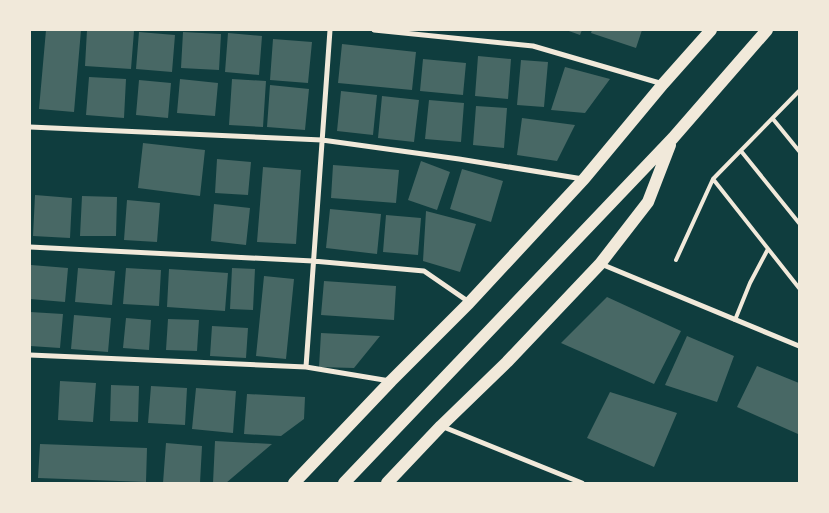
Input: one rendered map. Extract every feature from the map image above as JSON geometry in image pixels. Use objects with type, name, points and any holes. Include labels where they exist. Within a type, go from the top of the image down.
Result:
[{"type":"main road","points":[[294,483],[391,381],[469,303],[584,179],[663,84],[711,30]]},
{"type":"main road","points":[[344,483],[672,138],[767,30]]},
{"type":"main road","points":[[387,483],[441,426],[507,362],[600,264],[648,202],[672,138]]},
{"type":"street","points":[[306,367],[330,30]]},
{"type":"street","points":[[374,30],[533,46],[663,84]]},
{"type":"street","points":[[30,127],[322,140],[584,179]]},
{"type":"street","points":[[30,247],[313,261],[424,271],[469,303]]},
{"type":"street","points":[[600,264],[799,346]]},
{"type":"street","points":[[30,355],[306,367],[391,381]]},
{"type":"street","points":[[441,426],[582,483]]},
{"type":"lane","points":[[676,260],[713,179],[799,91]]},
{"type":"lane","points":[[773,119],[799,151]]},
{"type":"lane","points":[[741,151],[799,223]]},
{"type":"lane","points":[[713,179],[799,288]]},
{"type":"lane","points":[[735,320],[750,283],[768,249]]},
{"type":"building","points":[[46,30],[81,30],[74,112],[39,109]]},
{"type":"building","points":[[87,30],[134,31],[131,69],[85,66]]},
{"type":"building","points":[[566,30],[582,30],[580,35]]},
{"type":"building","points":[[592,30],[642,30],[636,48],[591,33]]},
{"type":"building","points":[[139,32],[175,35],[172,72],[136,69]]},
{"type":"building","points":[[183,32],[221,34],[219,70],[181,68]]},
{"type":"building","points":[[228,33],[262,36],[259,75],[225,72]]},
{"type":"building","points":[[273,39],[312,42],[308,83],[270,80]]},
{"type":"building","points":[[342,44],[416,52],[412,90],[338,83]]},
{"type":"building","points":[[478,56],[511,59],[508,99],[475,96]]},
{"type":"building","points":[[423,59],[466,63],[463,95],[420,91]]},
{"type":"building","points":[[521,60],[548,62],[544,107],[517,105]]},
{"type":"building","points":[[565,67],[610,79],[585,113],[551,110]]},
{"type":"building","points":[[89,77],[126,79],[124,118],[86,115]]},
{"type":"building","points":[[180,79],[218,83],[215,116],[177,113]]},
{"type":"building","points":[[232,79],[266,81],[263,127],[229,125]]},
{"type":"building","points":[[139,80],[171,83],[168,118],[136,115]]},
{"type":"building","points":[[270,85],[309,89],[305,130],[267,127]]},
{"type":"building","points":[[341,91],[377,95],[373,135],[337,131]]},
{"type":"building","points":[[382,96],[419,100],[414,142],[378,138]]},
{"type":"building","points":[[429,100],[464,103],[461,142],[425,139]]},
{"type":"building","points":[[476,106],[507,108],[504,148],[473,145]]},
{"type":"building","points":[[522,118],[575,125],[557,161],[517,155]]},
{"type":"building","points":[[143,143],[205,150],[200,196],[138,188]]},
{"type":"building","points":[[217,159],[251,162],[248,195],[215,193]]},
{"type":"building","points":[[421,161],[450,172],[437,210],[408,200]]},
{"type":"building","points":[[333,165],[399,170],[396,203],[331,198]]},
{"type":"building","points":[[263,167],[301,170],[296,244],[257,242]]},
{"type":"building","points":[[462,169],[503,181],[491,222],[450,209]]},
{"type":"building","points":[[35,195],[72,198],[70,238],[33,236]]},
{"type":"building","points":[[82,196],[117,197],[116,236],[80,236]]},
{"type":"building","points":[[127,200],[160,203],[157,242],[124,240]]},
{"type":"building","points":[[214,204],[250,208],[246,245],[211,241]]},
{"type":"building","points":[[330,209],[381,214],[377,254],[326,248]]},
{"type":"building","points":[[426,211],[476,224],[460,272],[423,261]]},
{"type":"building","points":[[386,215],[421,218],[418,255],[383,252]]},
{"type":"building","points":[[31,265],[68,268],[65,302],[30,299]]},
{"type":"building","points":[[78,268],[115,271],[112,305],[75,302]]},
{"type":"building","points":[[126,268],[161,270],[159,306],[123,304]]},
{"type":"building","points":[[232,268],[255,269],[253,310],[230,309]]},
{"type":"building","points":[[169,269],[228,273],[225,311],[167,307]]},
{"type":"building","points":[[264,276],[294,279],[286,359],[256,356]]},
{"type":"building","points":[[324,281],[396,286],[394,320],[321,315]]},
{"type":"building","points":[[607,297],[681,331],[654,384],[561,343]]},
{"type":"building","points":[[30,312],[63,314],[60,348],[30,346]]},
{"type":"building","points":[[74,315],[111,318],[108,352],[71,349]]},
{"type":"building","points":[[126,318],[151,320],[149,350],[123,348]]},
{"type":"building","points":[[168,319],[199,320],[197,351],[166,350]]},
{"type":"building","points":[[212,326],[248,328],[246,358],[210,356]]},
{"type":"building","points":[[321,333],[380,336],[354,368],[319,367]]},
{"type":"building","points":[[687,336],[734,356],[717,402],[665,385]]},
{"type":"building","points":[[757,366],[799,383],[798,434],[737,407]]},
{"type":"building","points":[[60,381],[96,383],[93,422],[58,420]]},
{"type":"building","points":[[111,385],[139,386],[138,422],[110,421]]},
{"type":"building","points":[[151,386],[187,388],[185,425],[148,423]]},
{"type":"building","points":[[196,388],[236,391],[233,433],[192,429]]},
{"type":"building","points":[[610,392],[677,413],[654,467],[587,438]]},
{"type":"building","points":[[247,394],[305,397],[304,419],[281,436],[244,434]]},
{"type":"building","points":[[215,441],[272,444],[226,483],[213,483]]},
{"type":"building","points":[[166,443],[202,446],[200,483],[163,483]]},
{"type":"building","points":[[40,444],[147,448],[146,482],[38,478]]}]
